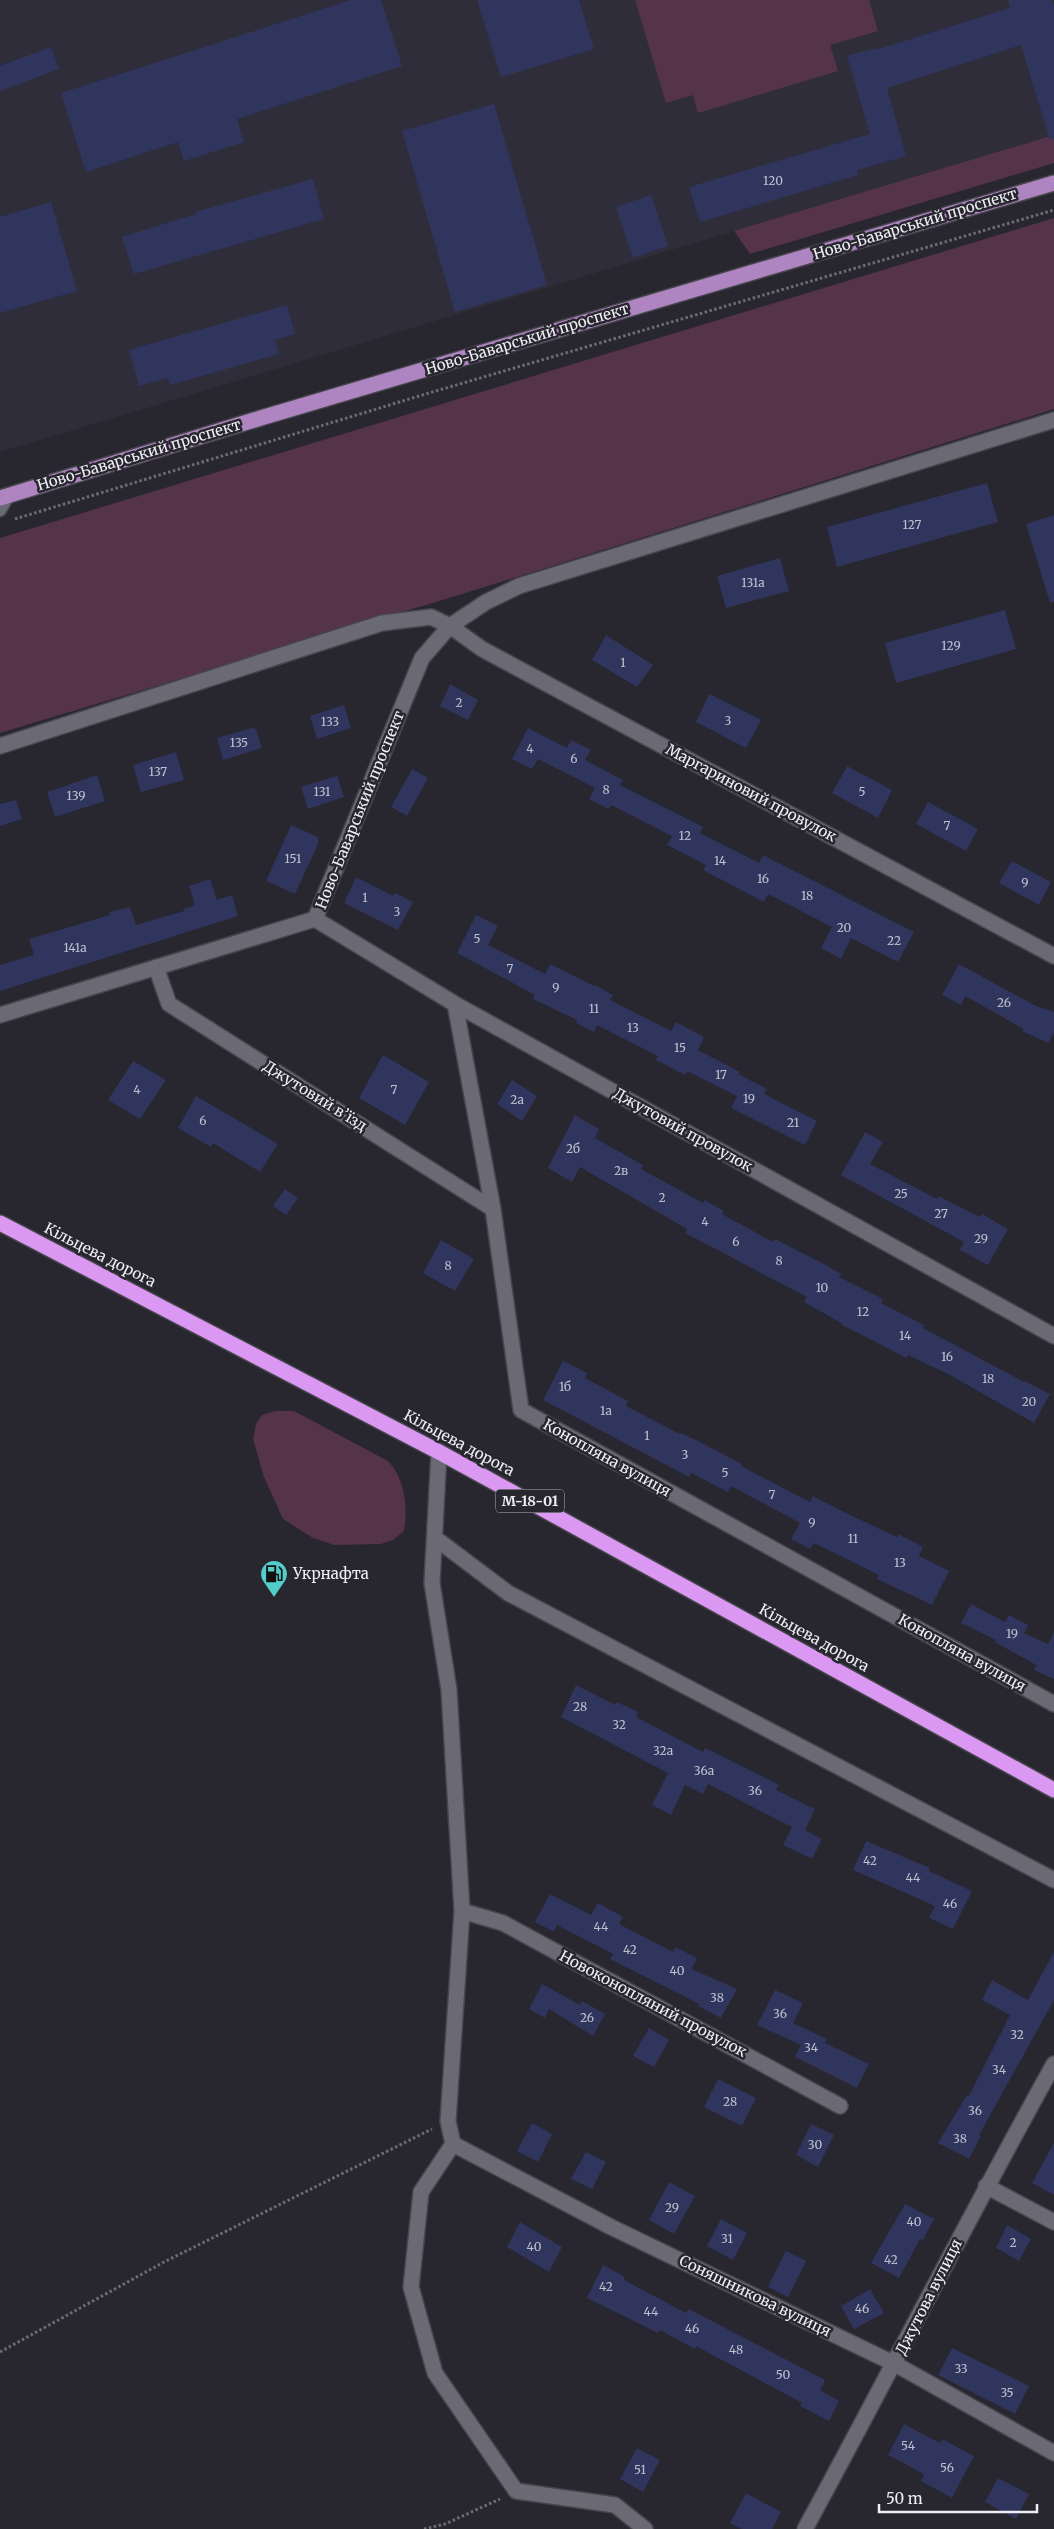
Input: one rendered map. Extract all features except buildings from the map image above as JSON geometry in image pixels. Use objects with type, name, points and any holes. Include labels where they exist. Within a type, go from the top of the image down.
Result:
[{"type":"highway","name":"Кільцева дорога","points":[[0,1223],[439,1452],[1054,1790]]},
{"type":"main road","name":"Ново-Баварський проспект","points":[[4,497],[264,417],[1054,183]]},
{"type":"street","name":"Ново-Баварський проспект","points":[[0,1015],[315,919],[422,658],[450,626],[486,602],[519,586],[1054,420]]},
{"type":"street","points":[[0,746],[382,623],[431,617],[450,626]]},
{"type":"street","name":"Маргариновий провулок","points":[[450,626],[482,648],[1054,956]]},
{"type":"street","name":"Джутовий провулок","points":[[315,919],[454,1004],[1054,1336]]},
{"type":"street","name":"Джутовий в’їзд","points":[[156,968],[168,1004],[493,1210]]},
{"type":"street","name":"Конопляна вулиця","points":[[454,1004],[493,1210],[521,1410],[1054,1704]]},
{"type":"street","points":[[439,1452],[432,1583],[449,1690],[462,1911],[448,2121],[453,2144],[421,2192],[411,2287],[436,2373],[516,2491],[615,2505],[645,2529]]},
{"type":"street","points":[[435,1538],[508,1593],[1054,1880]]},
{"type":"street","name":"Новоконопляний провулок","points":[[462,1911],[503,1923],[840,2106]]},
{"type":"street","name":"Джутова вулиця","points":[[804,2529],[895,2364],[986,2186],[1054,2064]]},
{"type":"street","name":"Соняшникова вулиця","points":[[453,2144],[611,2227],[895,2364],[1054,2453]]},
{"type":"street","points":[[986,2186],[1054,2222]]},
{"type":"lane","points":[[0,510],[4,497]]},
{"type":"path","points":[[9,521],[439,390],[1054,210]]},
{"type":"path","points":[[0,2352],[164,2262],[448,2121]]},
{"type":"path","points":[[424,2529],[445,2524],[516,2491]]},
{"type":"shaded area","points":[[0,0],[1054,0],[1054,135],[0,452]]},
{"type":"shaded area","points":[[635,0],[869,0],[878,31],[830,45],[838,71],[698,113],[693,95],[666,103]]},
{"type":"shaded area","points":[[1054,135],[1054,163],[750,254],[734,231]]},
{"type":"shaded area","points":[[1054,218],[1054,409],[459,595],[0,733],[0,538]]},
{"type":"shaded area","points":[[275,1411],[294,1411],[388,1461],[394,1468],[402,1485],[406,1513],[404,1531],[393,1540],[381,1544],[334,1545],[313,1538],[283,1519],[264,1477],[253,1439],[256,1424],[262,1415]]},
{"type":"place","name":"Укрнафта","points":[[274,1598]]}]
